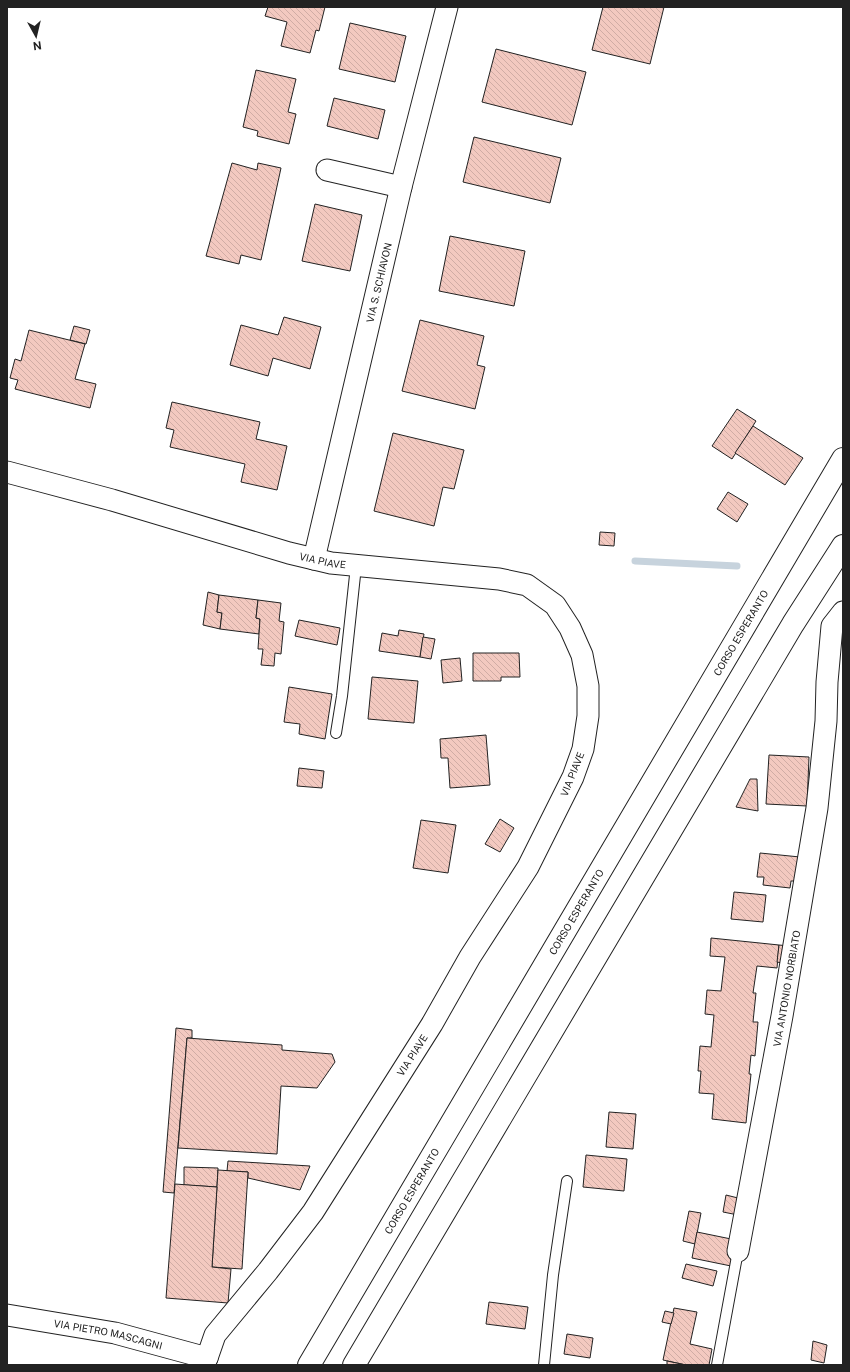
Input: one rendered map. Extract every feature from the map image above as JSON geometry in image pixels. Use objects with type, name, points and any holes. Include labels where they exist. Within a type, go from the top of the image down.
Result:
[{"type":"highway","name":"CORSO ESPERANTO","points":[[309,1365],[843,460]]},
{"type":"highway","points":[[354,1365],[793,624],[843,546]]},
{"type":"street","name":"VIA S. SCHIAVON","points":[[314,559],[401,187],[447,7]]},
{"type":"street","points":[[326,170],[401,187]]},
{"type":"street","name":"VIA PIAVE","points":[[7,472],[112,500],[289,554],[356,566],[499,579],[527,585],[555,604],[570,628],[582,655],[588,686],[588,716],[583,750],[573,777],[528,867],[470,958],[432,1024],[313,1212],[215,1335],[210,1362]]},
{"type":"street","name":"VIA ANTONIO NORBIATO","points":[[738,1251],[780,1024],[817,808],[826,721],[827,682],[832,626],[843,612]]},
{"type":"street","name":"VIA PIETRO MASCAGNI","points":[[7,1315],[115,1333],[210,1362]]},
{"type":"lane","points":[[336,733],[342,696],[356,566]]},
{"type":"lane","points":[[544,1365],[553,1275],[567,1181]]},
{"type":"lane","name":"VIA ANTONIO NORBIATO","points":[[717,1365],[738,1251]]},
{"type":"building","points":[[268,7],[325,7],[319,31],[316,30],[310,53],[281,46],[287,22],[265,16]]},
{"type":"building","points":[[603,7],[664,7],[650,64],[592,50]]},
{"type":"building","points":[[350,23],[406,36],[395,82],[339,69]]},
{"type":"building","points":[[496,49],[586,72],[572,125],[482,102]]},
{"type":"building","points":[[256,70],[296,79],[288,112],[296,114],[289,144],[257,136],[258,131],[243,127]]},
{"type":"building","points":[[334,98],[385,110],[378,139],[327,126]]},
{"type":"building","points":[[474,137],[561,158],[550,203],[463,182]]},
{"type":"building","points":[[232,163],[257,170],[258,163],[281,168],[261,260],[241,255],[239,264],[206,256]]},
{"type":"building","points":[[315,204],[362,215],[350,271],[302,261]]},
{"type":"building","points":[[450,236],[525,251],[514,306],[439,291]]},
{"type":"building","points":[[284,317],[321,327],[310,369],[273,358],[268,376],[230,365],[241,325],[278,335]]},
{"type":"building","points":[[420,320],[484,336],[477,365],[485,367],[475,409],[402,391]]},
{"type":"building","points":[[74,326],[90,330],[86,344],[70,340]]},
{"type":"building","points":[[29,330],[85,344],[75,379],[96,384],[90,408],[15,389],[18,380],[10,378],[15,359],[21,361]]},
{"type":"building","points":[[172,402],[260,422],[256,439],[287,446],[277,490],[241,482],[245,464],[170,447],[174,430],[166,428]]},
{"type":"building","points":[[737,409],[756,421],[732,459],[712,446]]},
{"type":"building","points":[[753,426],[803,458],[785,485],[735,453]]},
{"type":"building","points":[[393,433],[464,450],[454,489],[443,487],[434,526],[374,511]]},
{"type":"building","points":[[728,492],[748,504],[737,522],[717,509]]},
{"type":"building","points":[[600,532],[615,533],[614,546],[599,545]]},
{"type":"building","points":[[208,592],[219,595],[217,612],[222,613],[220,629],[203,625]]},
{"type":"building","points":[[219,595],[258,600],[256,618],[260,619],[259,634],[220,629],[222,613],[217,612]]},
{"type":"building","points":[[258,600],[281,603],[279,621],[284,622],[281,654],[275,653],[274,666],[261,665],[263,649],[258,649],[260,619],[256,618]]},
{"type":"building","points":[[299,620],[340,628],[337,645],[295,636]]},
{"type":"building","points":[[399,630],[424,634],[420,657],[379,651],[382,633],[398,636]]},
{"type":"building","points":[[423,637],[435,639],[431,659],[420,657]]},
{"type":"building","points":[[473,653],[519,653],[520,677],[501,677],[501,681],[473,681]]},
{"type":"building","points":[[460,658],[462,681],[443,683],[441,660]]},
{"type":"building","points":[[372,677],[418,681],[414,723],[368,719]]},
{"type":"building","points":[[289,687],[332,694],[325,739],[299,734],[300,724],[284,722]]},
{"type":"building","points":[[486,735],[490,785],[450,788],[448,758],[441,758],[440,739]]},
{"type":"building","points":[[769,755],[809,757],[807,806],[766,804]]},
{"type":"building","points":[[299,768],[324,771],[322,788],[297,786]]},
{"type":"building","points":[[750,779],[757,779],[758,811],[736,807]]},
{"type":"building","points":[[500,819],[514,828],[500,852],[485,844]]},
{"type":"building","points":[[421,820],[456,825],[448,873],[413,868]]},
{"type":"building","points":[[760,853],[800,857],[797,881],[791,881],[790,888],[763,885],[764,877],[757,877]]},
{"type":"building","points":[[734,892],[766,895],[763,922],[731,919]]},
{"type":"building","points":[[711,938],[779,945],[777,968],[757,966],[753,993],[756,993],[753,1022],[758,1022],[755,1056],[751,1055],[749,1074],[751,1074],[746,1123],[712,1119],[714,1094],[699,1093],[701,1071],[698,1071],[700,1046],[711,1047],[714,1015],[705,1014],[707,990],[721,991],[725,957],[710,956]]},
{"type":"building","points":[[779,945],[789,946],[787,964],[777,962]]},
{"type":"building","points":[[176,1028],[192,1030],[192,1038],[187,1038],[174,1193],[163,1192]]},
{"type":"building","points":[[187,1038],[282,1045],[282,1050],[332,1054],[335,1062],[317,1088],[281,1086],[277,1154],[178,1148]]},
{"type":"building","points":[[609,1112],[636,1114],[633,1149],[606,1147]]},
{"type":"building","points":[[586,1155],[627,1159],[624,1191],[583,1187]]},
{"type":"building","points":[[228,1161],[310,1166],[300,1190],[248,1178],[248,1172],[227,1171]]},
{"type":"building","points":[[184,1167],[218,1168],[217,1187],[184,1185]]},
{"type":"building","points":[[218,1170],[248,1172],[242,1269],[212,1267]]},
{"type":"building","points":[[175,1184],[217,1187],[212,1267],[231,1269],[228,1303],[166,1298]]},
{"type":"building","points":[[726,1195],[742,1199],[738,1215],[723,1212]]},
{"type":"building","points":[[689,1211],[701,1213],[695,1244],[683,1241]]},
{"type":"building","points":[[697,1232],[736,1240],[731,1266],[692,1258]]},
{"type":"building","points":[[686,1264],[717,1271],[713,1286],[682,1278]]},
{"type":"building","points":[[489,1302],[528,1307],[525,1329],[486,1324]]},
{"type":"building","points":[[674,1308],[697,1312],[690,1344],[712,1349],[709,1365],[686,1365],[663,1360]]},
{"type":"building","points":[[665,1311],[674,1313],[671,1324],[662,1322]]},
{"type":"building","points":[[567,1334],[593,1338],[590,1358],[564,1354]]},
{"type":"building","points":[[813,1341],[827,1345],[824,1363],[811,1360]]},
{"type":"building","points":[[667,1361],[686,1365],[667,1365]]},
{"type":"waterway","points":[[635,561],[737,566]]}]
